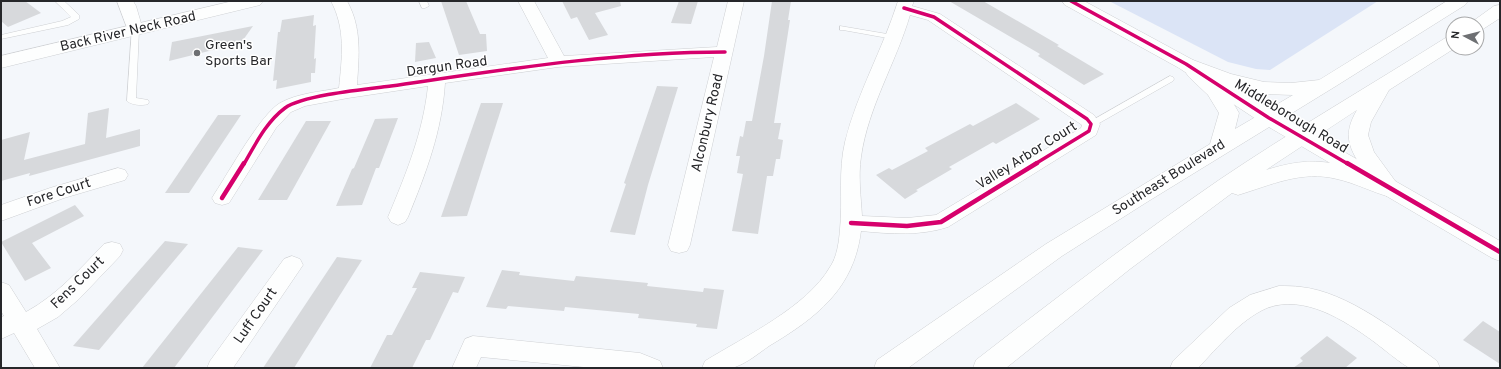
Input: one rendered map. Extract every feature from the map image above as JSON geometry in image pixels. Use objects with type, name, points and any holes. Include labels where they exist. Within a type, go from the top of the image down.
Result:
[{"type":"main road","name":"Back River Neck Road","points":[[1,62],[254,1]]},
{"type":"main road","name":"Middleborough Road","points":[[1071,1],[1186,64],[1269,118],[1500,252]]},
{"type":"main road","name":"Southeast Boulevard","points":[[887,368],[1054,250],[1459,1]]},
{"type":"main road","points":[[1485,20],[1500,10]]},
{"type":"main road","points":[[986,368],[1115,266],[1214,196],[1300,136],[1445,46]]},
{"type":"main road","points":[[1186,64],[1226,79],[1257,87],[1292,89],[1329,82]]},
{"type":"main road","points":[[1186,64],[1215,88],[1222,98],[1229,113],[1219,148]]},
{"type":"main road","points":[[1382,86],[1359,128],[1359,144],[1368,160],[1390,189]]},
{"type":"main road","points":[[1214,196],[1275,175],[1303,169],[1318,168],[1338,171],[1390,189]]},
{"type":"street","points":[[125,1],[128,6],[134,30]]},
{"type":"street","points":[[339,1],[344,7],[350,27],[348,92]]},
{"type":"street","points":[[526,1],[558,62]]},
{"type":"street","name":"Alconbury Road","points":[[679,245],[736,1]]},
{"type":"street","points":[[714,368],[776,331],[817,298],[831,284],[839,272],[849,244],[851,223],[850,166],[857,130],[905,5]]},
{"type":"street","name":"Valley Arbor Court","points":[[851,223],[905,227],[921,226],[941,222],[1089,131],[1091,124],[1087,119],[934,17],[905,5]]},
{"type":"street","name":"Dargun Road","points":[[222,198],[269,124],[279,112],[300,101],[348,92],[558,62],[651,54],[725,52]]},
{"type":"street","points":[[398,217],[426,146],[434,113],[437,80]]},
{"type":"street","name":"Fore Court","points":[[1,213],[57,193],[118,175]]},
{"type":"street","name":"Fens Court","points":[[14,324],[50,310],[60,302],[112,250]]},
{"type":"street","name":"Luff Court","points":[[219,368],[292,265]]},
{"type":"street","points":[[1,290],[14,324],[48,368]]},
{"type":"street","points":[[1182,368],[1224,328],[1250,306],[1260,301],[1288,294],[1315,298],[1342,310],[1369,325],[1428,368]]},
{"type":"street","points":[[464,368],[473,346],[618,360],[640,363],[650,368]]},
{"type":"lane","points":[[1,37],[64,23],[76,17],[59,1]]},
{"type":"lane","points":[[843,28],[892,37]]},
{"type":"lane","points":[[134,30],[131,101],[145,102]]},
{"type":"lane","points":[[1091,124],[1170,79]]},
{"type":"shaded area","points":[[1109,1],[1378,1],[1270,70],[1256,69],[1228,62]]},
{"type":"building","points":[[1,1],[25,1],[41,13],[8,27],[1,21]]},
{"type":"building","points":[[441,1],[466,1],[480,34],[486,34],[487,51],[459,55]]},
{"type":"building","points":[[562,1],[620,1],[621,6],[595,13],[608,35],[589,40],[577,17],[571,19]]},
{"type":"building","points":[[679,1],[698,1],[691,24],[671,23]]},
{"type":"building","points":[[772,1],[791,1],[788,20],[790,20],[774,123],[781,123],[778,139],[783,140],[780,159],[776,159],[773,176],[767,176],[758,234],[732,231],[743,174],[737,173],[740,156],[736,156],[740,136],[743,137],[746,121],[752,121]]},
{"type":"building","points":[[949,1],[983,1],[1059,45],[1057,46],[1104,74],[1084,85],[1038,56],[1040,54]]},
{"type":"building","points":[[314,15],[313,26],[316,25],[314,59],[316,58],[315,73],[311,73],[311,82],[276,89],[277,80],[273,81],[278,32],[280,32],[282,20]]},
{"type":"building","points":[[253,26],[241,43],[169,61],[172,42]]},
{"type":"building","points":[[429,42],[436,58],[415,62],[416,43]]},
{"type":"building","points":[[657,86],[678,87],[648,185],[635,235],[610,232],[626,184],[624,183]]},
{"type":"building","points":[[481,103],[503,103],[467,216],[441,217]]},
{"type":"building","points":[[1016,103],[1040,119],[996,144],[993,142],[949,167],[952,169],[916,190],[918,191],[905,199],[876,175],[889,168],[892,170],[928,151],[925,148],[970,124],[973,126]]},
{"type":"building","points":[[109,108],[106,138],[140,129],[140,146],[29,176],[30,173],[1,181],[1,140],[30,132],[24,160],[85,144],[88,113]]},
{"type":"building","points":[[218,115],[241,115],[189,193],[165,193]]},
{"type":"building","points":[[398,118],[379,168],[376,168],[362,205],[336,206],[375,119]]},
{"type":"building","points":[[306,121],[331,121],[287,200],[258,200]]},
{"type":"building","points":[[75,205],[84,216],[32,243],[51,268],[25,281],[1,242]]},
{"type":"building","points":[[165,241],[188,244],[99,350],[73,346]]},
{"type":"building","points":[[238,247],[263,250],[174,368],[142,368]]},
{"type":"building","points":[[337,257],[362,260],[294,368],[263,368]]},
{"type":"building","points":[[502,270],[520,272],[519,275],[574,281],[576,276],[648,283],[647,286],[703,292],[704,288],[724,290],[717,329],[696,327],[697,324],[638,318],[639,314],[565,307],[564,311],[508,306],[506,309],[486,307]]},
{"type":"building","points":[[420,272],[465,277],[458,293],[453,292],[430,340],[426,340],[412,368],[370,368],[387,335],[392,335],[417,288],[412,288]]},
{"type":"building","points":[[1483,321],[1500,332],[1500,364],[1463,340]]},
{"type":"building","points":[[1327,336],[1357,358],[1345,368],[1293,368],[1303,361],[1300,358]]},
{"type":"cycle path","points":[[1071,1],[1186,64],[1269,118],[1500,252]]},
{"type":"cycle path","points":[[851,223],[907,226],[941,222],[1089,131],[1091,124],[1087,119],[934,17],[904,8]]},
{"type":"cycle path","points":[[222,198],[269,124],[285,108],[300,101],[348,92],[558,62],[651,55],[725,52]]},
{"type":"place","name":"Green's Sports Bar","points":[[197,53]]}]
